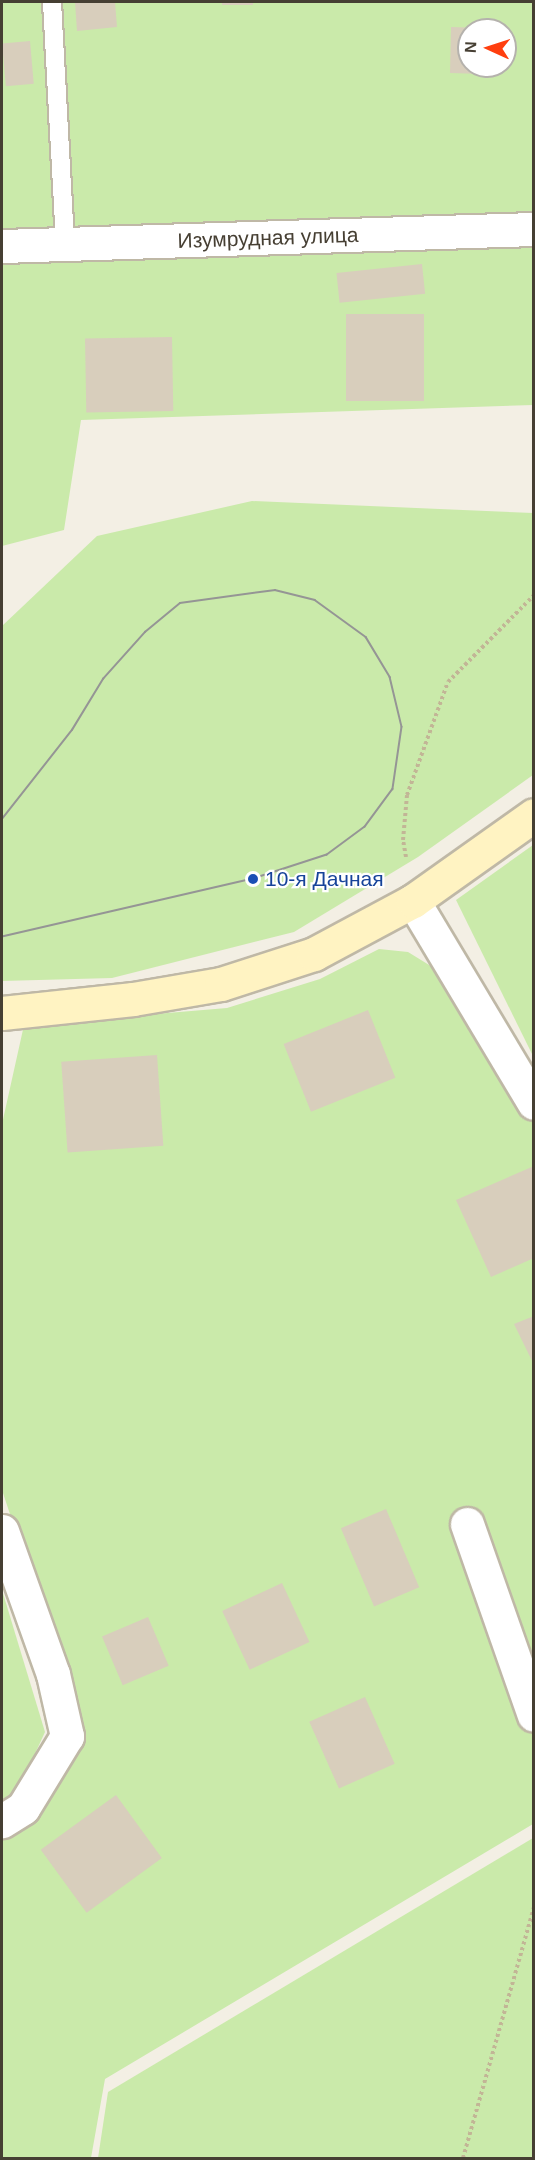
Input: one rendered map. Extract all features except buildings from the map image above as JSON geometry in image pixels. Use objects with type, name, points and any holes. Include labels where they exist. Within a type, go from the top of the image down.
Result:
[{"type":"main road","points":[[2,1013],[133,999],[221,984],[314,954],[413,901],[534,815]]},
{"type":"street","name":"Изумрудная улица","points":[[2,246],[534,229]]},
{"type":"street","points":[[413,901],[534,1103]]},
{"type":"street","points":[[467,1524],[534,1715]]},
{"type":"street","points":[[2,1531],[53,1674],[67,1736],[23,1808],[2,1821]]},
{"type":"lane","points":[[52,2],[65,245]]},
{"type":"path","points":[[413,901],[403,840],[407,795],[448,682],[534,595]]},
{"type":"path","points":[[463,2158],[534,1907]]},
{"type":"green space","points":[[2,2],[533,2],[533,405],[81,420],[64,530],[2,546]]},
{"type":"green space","points":[[252,501],[533,513],[533,775],[418,857],[294,932],[112,978],[2,981],[2,626],[97,536]]},
{"type":"green space","points":[[533,845],[533,1056],[456,900]]},
{"type":"green space","points":[[379,949],[408,952],[434,968],[533,1122],[533,1824],[105,2079],[91,2158],[2,2158],[2,1830],[82,1732],[2,1490],[2,1124],[24,1025],[227,1008],[320,979]]},
{"type":"green space","points":[[2,1590],[45,1732],[15,1797],[2,1805]]},
{"type":"green space","points":[[533,1838],[533,2158],[98,2158],[108,2092]]},
{"type":"tram line","points":[[2,819],[72,730],[103,679],[145,632],[180,603],[275,590],[315,600],[366,637],[390,677],[402,727],[393,789],[365,827],[327,855],[253,879],[2,937]]},
{"type":"place","name":"10-я Дачная","points":[[253,879]]}]
